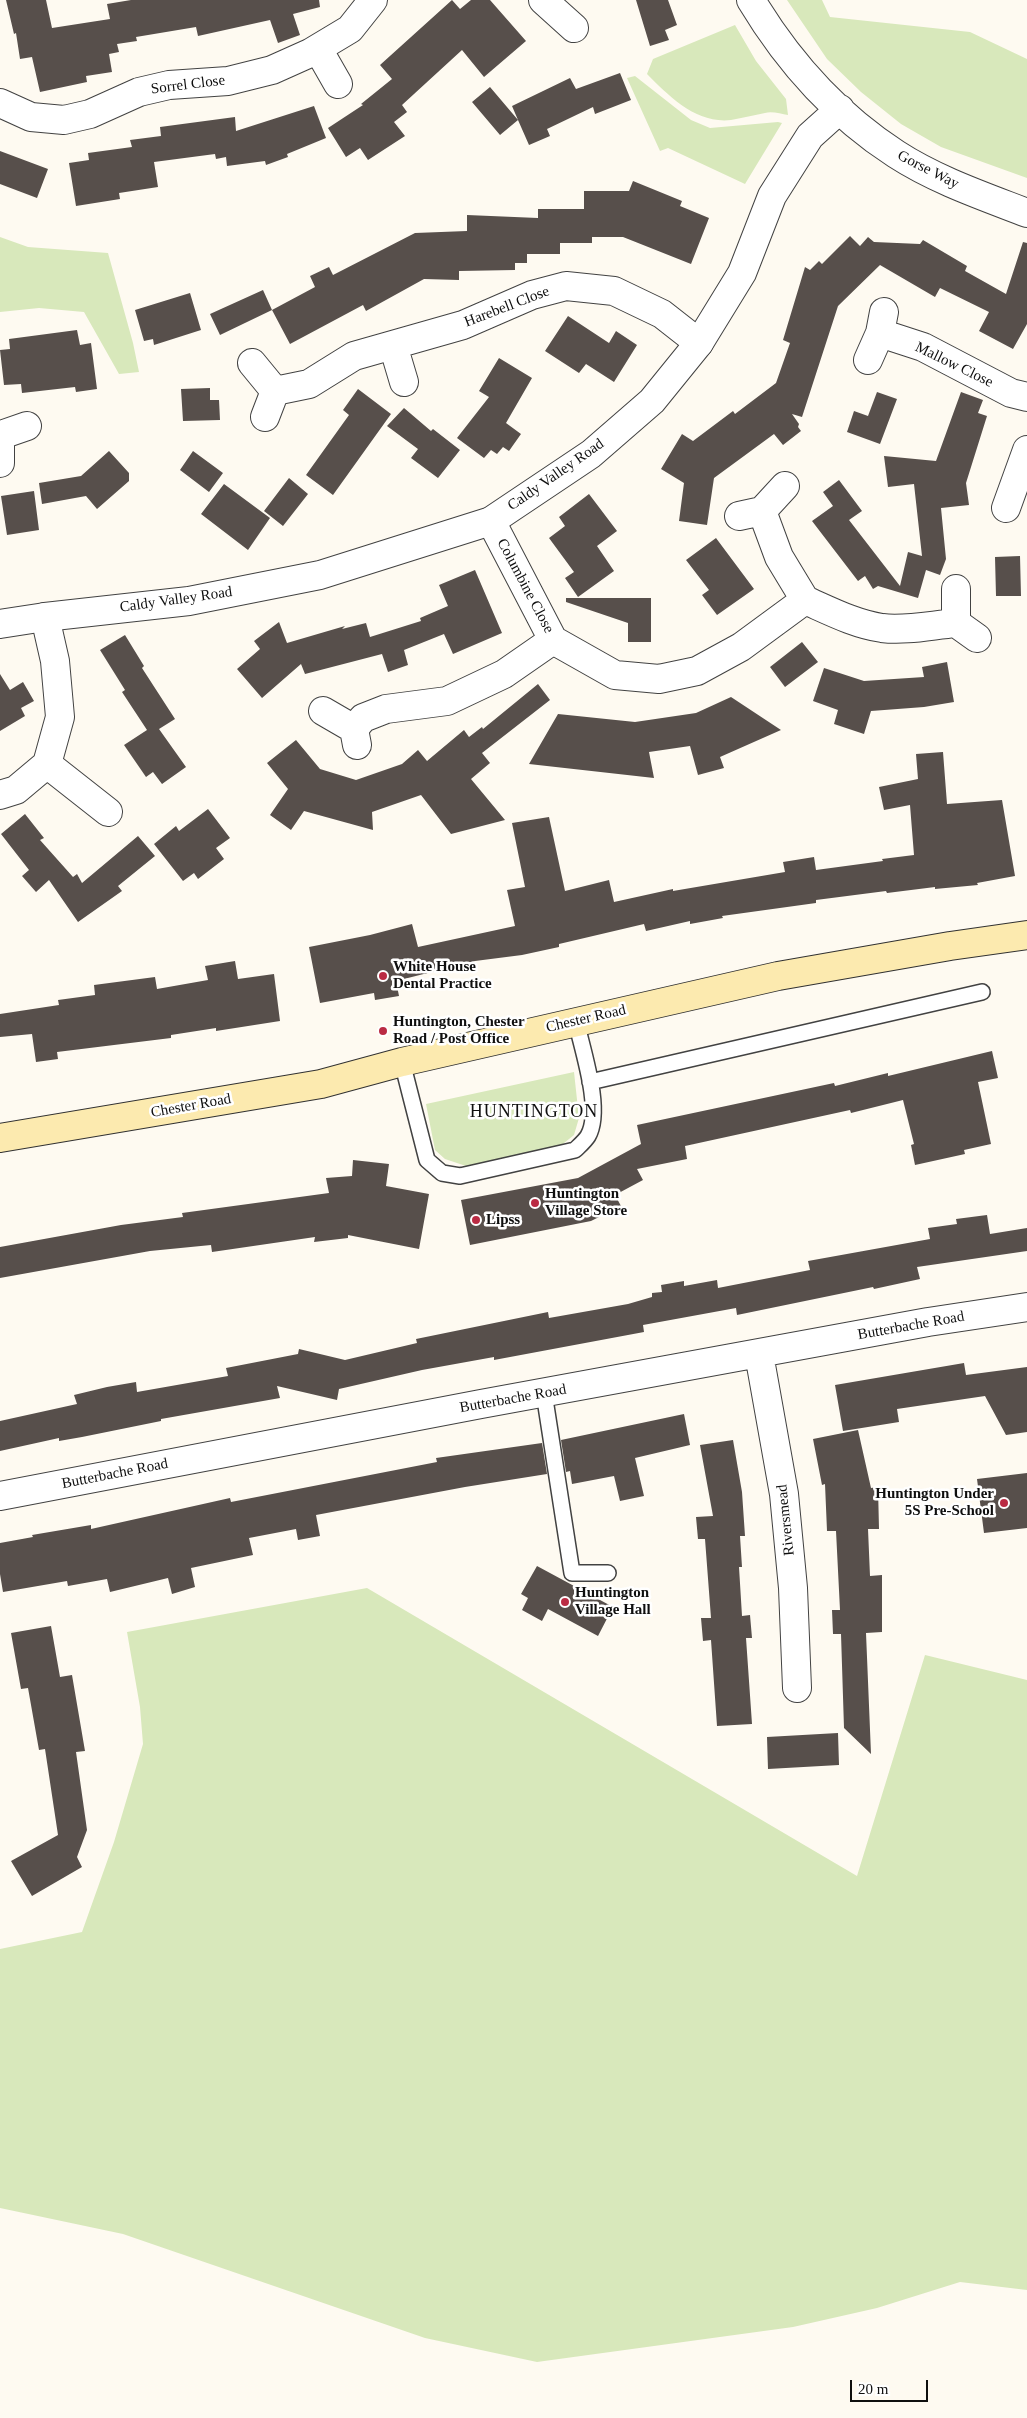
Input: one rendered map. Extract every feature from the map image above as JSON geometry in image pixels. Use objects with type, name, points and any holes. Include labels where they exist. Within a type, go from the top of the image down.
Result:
[{"type":"main road","name":"Chester Road","points":[[0,1138],[320,1084],[402,1062],[778,976],[950,946],[1027,936]]},
{"type":"street","name":"Sorrel Close","points":[[0,103],[31,118],[64,120],[90,114],[139,92],[169,85],[228,81],[272,70],[318,49],[350,29],[372,0]]},
{"type":"street","points":[[543,0],[574,28]]},
{"type":"street","points":[[751,0],[770,33],[797,66],[840,109]]},
{"type":"street","points":[[318,49],[338,84]]},
{"type":"street","name":"Gorse Way","points":[[840,109],[896,154],[941,178],[1027,213]]},
{"type":"street","name":"Caldy Valley Road","points":[[0,624],[45,617],[189,601],[320,575],[491,521],[591,454],[652,401],[699,343],[742,273],[772,196],[810,136],[840,109]]},
{"type":"street","name":"Harebell Close","points":[[275,391],[309,384],[354,356],[463,325],[532,295],[566,286],[614,291],[662,314],[699,343]]},
{"type":"street","name":"Mallow Close","points":[[868,360],[882,322],[923,347],[1011,393],[1027,397]]},
{"type":"street","points":[[393,345],[404,382]]},
{"type":"street","points":[[252,363],[275,391],[265,417]]},
{"type":"street","points":[[0,463],[0,435],[27,426]]},
{"type":"street","points":[[1016,495],[1027,450]]},
{"type":"street","points":[[785,486],[750,514],[805,600],[855,621],[882,628],[966,630],[956,589]]},
{"type":"street","name":"Columbine Close","points":[[491,521],[553,640],[615,675],[659,679],[697,671],[741,646],[805,600]]},
{"type":"street","points":[[0,795],[16,790],[47,764],[60,717],[56,661],[45,617]]},
{"type":"street","points":[[323,711],[356,737],[363,718],[386,709],[447,701],[504,674],[553,640]]},
{"type":"street","points":[[47,764],[108,812]]},
{"type":"street","name":"Butterbache Road","points":[[0,1496],[928,1322],[1027,1307]]},
{"type":"street","name":"Riversmead","points":[[760,1354],[784,1494],[793,1588],[797,1688]]},
{"type":"lane","points":[[590,1082],[982,992]]},
{"type":"lane","points":[[402,1062],[427,1160],[442,1173],[456,1177],[575,1150],[588,1136],[594,1117],[590,1082],[576,1021]]},
{"type":"lane","points":[[544,1393],[572,1573],[608,1573]]},
{"type":"green space","points":[[787,0],[822,0],[830,17],[970,32],[1027,59],[1027,178],[941,147],[901,124],[861,92],[827,59]]},
{"type":"green space","points":[[735,25],[756,61],[786,99],[788,115],[771,112],[731,120],[706,118],[684,107],[647,74],[653,59]]},
{"type":"green space","points":[[635,76],[691,120],[710,128],[782,123],[745,184],[668,148],[660,151],[627,78]]},
{"type":"green space","points":[[0,237],[28,247],[108,253],[133,343],[139,372],[119,374],[84,312],[39,308],[0,312]]},
{"type":"green space","points":[[574,1072],[579,1118],[574,1135],[559,1147],[466,1166],[445,1159],[435,1150],[426,1104]]},
{"type":"green space","points":[[367,1588],[857,1876],[925,1655],[1027,1680],[1027,2290],[960,2282],[877,2308],[793,2327],[537,2362],[425,2338],[123,2234],[0,2208],[0,1949],[82,1932],[114,1842],[143,1744],[140,1707],[127,1632]]},
{"type":"building","points":[[6,0],[46,0],[52,28],[110,19],[107,4],[131,0],[319,0],[320,7],[293,14],[300,35],[278,43],[270,20],[198,36],[196,27],[136,37],[137,41],[117,44],[119,52],[109,54],[112,72],[86,76],[87,82],[40,92],[32,57],[20,59],[16,33],[14,34]]},
{"type":"building","points":[[452,0],[460,9],[471,0],[490,0],[526,41],[484,77],[462,50],[402,105],[407,112],[394,122],[405,136],[368,160],[360,148],[346,157],[328,128],[363,105],[361,104],[392,79],[380,65]]},
{"type":"building","points":[[636,0],[668,0],[677,25],[665,30],[669,40],[650,46]]},
{"type":"building","points":[[620,73],[631,100],[595,114],[593,107],[547,129],[550,136],[529,145],[512,106],[570,78],[576,89]]},
{"type":"building","points":[[490,87],[518,120],[500,135],[472,102]]},
{"type":"building","points":[[314,106],[326,138],[287,154],[288,157],[266,165],[265,161],[227,166],[226,157],[216,159],[215,154],[154,162],[158,187],[119,193],[120,199],[76,206],[69,163],[89,160],[88,153],[132,147],[130,140],[161,136],[160,127],[235,117],[236,131]]},
{"type":"building","points":[[0,151],[48,169],[37,198],[0,184]]},
{"type":"building","points":[[633,181],[682,201],[680,206],[709,218],[691,264],[623,237],[592,237],[592,243],[560,243],[560,254],[527,254],[527,263],[515,263],[515,270],[459,271],[459,280],[424,279],[366,311],[363,305],[290,344],[272,310],[315,287],[310,276],[329,267],[333,275],[415,233],[467,231],[467,215],[538,218],[538,209],[584,209],[584,191],[629,191]]},
{"type":"building","points":[[850,236],[860,246],[868,237],[874,242],[920,244],[923,240],[967,266],[965,271],[1006,294],[1023,242],[1027,243],[1027,324],[1013,349],[979,331],[989,312],[940,288],[935,297],[880,265],[838,306],[802,417],[792,414],[799,424],[798,427],[801,431],[783,445],[774,434],[714,478],[707,525],[679,521],[684,483],[661,469],[682,434],[693,441],[733,411],[735,414],[776,383],[790,343],[783,340],[805,267],[810,270],[819,261],[822,264]]},
{"type":"building","points":[[263,290],[272,310],[220,335],[210,314]]},
{"type":"building","points":[[190,293],[201,330],[154,345],[153,339],[144,341],[135,310]]},
{"type":"building","points":[[568,316],[609,343],[616,331],[637,345],[614,382],[586,364],[579,373],[545,351]]},
{"type":"building","points":[[77,330],[80,345],[91,343],[97,389],[76,392],[75,387],[22,393],[21,384],[4,385],[0,350],[10,349],[9,339]]},
{"type":"building","points":[[499,358],[532,378],[506,423],[521,434],[509,451],[503,447],[497,454],[491,450],[484,458],[457,438],[489,397],[479,391]]},
{"type":"building","points":[[210,388],[210,400],[219,400],[220,420],[183,421],[181,389]]},
{"type":"building","points":[[358,389],[391,414],[333,495],[306,475],[349,415],[343,410]]},
{"type":"building","points":[[877,392],[897,399],[880,444],[847,432],[854,411],[868,416]]},
{"type":"building","points":[[961,392],[983,400],[978,413],[987,416],[966,483],[969,505],[941,508],[946,559],[940,575],[926,570],[918,598],[878,586],[873,589],[865,576],[858,581],[812,521],[833,506],[823,492],[839,480],[862,511],[849,520],[900,586],[908,552],[922,556],[914,484],[888,487],[884,456],[936,461]]},
{"type":"building","points":[[404,408],[431,431],[433,429],[460,450],[438,478],[411,458],[418,449],[387,426]]},
{"type":"building","points":[[109,451],[129,473],[129,481],[97,509],[86,496],[42,504],[39,483],[81,476]]},
{"type":"building","points":[[193,451],[223,473],[209,492],[180,470]]},
{"type":"building","points":[[289,478],[308,494],[283,526],[264,511]]},
{"type":"building","points":[[224,484],[270,518],[248,550],[201,514]]},
{"type":"building","points":[[34,491],[39,530],[7,535],[1,496]]},
{"type":"building","points":[[589,494],[617,531],[597,546],[614,571],[578,597],[565,578],[574,572],[549,538],[565,526],[559,517]]},
{"type":"building","points":[[716,538],[754,589],[717,615],[702,595],[709,590],[686,560]]},
{"type":"building","points":[[1020,556],[1021,596],[996,596],[995,557]]},
{"type":"building","points":[[475,570],[502,633],[453,654],[444,634],[404,650],[408,665],[388,672],[382,654],[305,674],[301,664],[262,698],[237,669],[260,649],[254,641],[279,622],[287,643],[345,626],[342,629],[366,623],[370,637],[421,621],[420,618],[448,606],[439,585]]},
{"type":"building","points":[[566,598],[651,598],[651,642],[628,642],[628,623],[566,602]]},
{"type":"building","points":[[125,635],[144,666],[142,668],[175,719],[159,729],[186,767],[162,784],[153,772],[146,777],[124,745],[147,730],[122,692],[125,690],[100,650]]},
{"type":"building","points":[[802,642],[818,662],[785,687],[770,667]]},
{"type":"building","points":[[947,662],[954,702],[924,707],[871,711],[864,734],[834,724],[838,710],[813,701],[824,668],[864,681],[924,677],[922,667]]},
{"type":"building","points":[[0,674],[10,690],[23,682],[34,701],[21,708],[25,716],[0,731]]},
{"type":"building","points":[[538,684],[550,700],[482,753],[490,763],[471,779],[505,820],[451,834],[421,795],[372,812],[373,830],[304,811],[291,830],[270,815],[288,789],[267,763],[296,740],[320,769],[356,780],[402,764],[418,750],[427,761],[464,730],[469,737],[482,727],[483,729]]},
{"type":"building","points":[[731,697],[781,730],[720,757],[724,768],[698,775],[690,746],[649,752],[654,778],[529,764],[558,714],[635,722],[696,713]]},
{"type":"building","points":[[943,752],[947,804],[1002,800],[1015,876],[977,883],[978,885],[935,889],[935,887],[887,893],[886,891],[816,900],[816,903],[722,916],[723,918],[690,924],[690,921],[646,931],[644,924],[559,944],[559,947],[522,955],[475,961],[396,981],[399,996],[375,1000],[374,993],[320,1003],[309,947],[370,935],[412,924],[418,947],[515,926],[507,890],[525,887],[512,823],[549,817],[565,891],[609,880],[614,902],[673,889],[673,891],[785,872],[783,862],[814,857],[816,870],[883,861],[882,859],[914,855],[910,805],[884,810],[879,787],[918,779],[916,754]]},
{"type":"building","points":[[208,809],[230,838],[216,848],[224,859],[198,879],[194,873],[183,881],[154,844],[176,826],[179,831]]},
{"type":"building","points":[[25,814],[44,838],[40,840],[73,877],[77,874],[82,883],[138,836],[155,856],[118,886],[122,891],[78,922],[49,880],[36,892],[22,876],[29,870],[1,834]]},
{"type":"building","points":[[235,961],[238,979],[274,974],[280,1021],[216,1031],[216,1028],[171,1035],[171,1038],[57,1052],[58,1059],[36,1062],[32,1034],[0,1037],[0,1014],[59,1005],[58,1000],[95,995],[94,985],[155,977],[157,989],[208,980],[205,966]]},
{"type":"building","points":[[992,1051],[998,1078],[978,1082],[991,1144],[964,1150],[965,1154],[915,1165],[911,1145],[914,1144],[903,1100],[851,1113],[850,1110],[685,1146],[687,1159],[637,1169],[643,1180],[615,1195],[621,1206],[591,1221],[470,1245],[461,1200],[578,1178],[641,1144],[637,1125],[834,1083],[835,1086],[888,1073],[888,1076]]},
{"type":"building","points":[[353,1160],[389,1164],[386,1186],[429,1194],[419,1249],[348,1235],[348,1238],[314,1242],[315,1237],[212,1252],[211,1245],[150,1251],[0,1278],[0,1247],[121,1225],[183,1217],[182,1213],[329,1193],[326,1178],[352,1176]]},
{"type":"building","points":[[987,1215],[990,1234],[1027,1228],[1027,1251],[917,1267],[920,1279],[874,1289],[873,1287],[737,1315],[736,1308],[643,1325],[644,1332],[494,1360],[494,1357],[422,1370],[339,1389],[337,1400],[277,1386],[280,1398],[161,1419],[161,1421],[82,1437],[59,1441],[59,1438],[0,1451],[0,1421],[77,1404],[74,1395],[107,1387],[136,1382],[137,1392],[228,1376],[226,1368],[298,1354],[299,1349],[345,1360],[417,1343],[416,1339],[548,1312],[549,1318],[628,1304],[652,1297],[652,1293],[662,1292],[661,1285],[684,1281],[684,1286],[717,1280],[718,1288],[810,1270],[808,1261],[930,1239],[928,1228],[957,1224],[956,1219]]},
{"type":"building","points":[[964,1363],[966,1375],[1027,1367],[1027,1432],[1006,1435],[985,1396],[897,1409],[899,1422],[843,1431],[835,1385]]},
{"type":"building","points":[[684,1414],[690,1445],[635,1458],[644,1496],[620,1501],[614,1476],[572,1484],[570,1471],[566,1472],[561,1440]]},
{"type":"building","points":[[858,1430],[871,1488],[878,1487],[879,1529],[868,1529],[870,1576],[882,1575],[882,1632],[866,1633],[871,1754],[844,1728],[841,1634],[833,1634],[832,1610],[840,1610],[836,1531],[827,1531],[825,1484],[822,1485],[813,1439]]},
{"type":"building","points":[[733,1440],[742,1492],[745,1536],[740,1536],[742,1567],[739,1567],[742,1616],[750,1615],[752,1638],[746,1638],[752,1724],[717,1726],[711,1640],[703,1641],[701,1618],[711,1618],[705,1539],[698,1539],[696,1517],[713,1516],[700,1445]]},
{"type":"building","points":[[542,1443],[547,1474],[465,1487],[316,1515],[320,1536],[298,1540],[296,1529],[249,1538],[253,1555],[191,1568],[195,1587],[172,1594],[168,1578],[110,1592],[107,1579],[68,1586],[67,1581],[3,1592],[0,1574],[0,1543],[33,1537],[32,1535],[91,1525],[91,1529],[230,1498],[231,1502],[437,1462],[436,1458]]},
{"type":"building","name":"Huntington Under 5S Pre-School","points":[[1027,1473],[1027,1528],[984,1533],[977,1479]]},
{"type":"building","name":"Huntington Village Hall","points":[[537,1566],[613,1607],[598,1636],[548,1609],[542,1621],[522,1610],[528,1598],[521,1594]]},
{"type":"building","points":[[51,1626],[60,1677],[72,1675],[85,1751],[76,1752],[87,1830],[77,1857],[82,1867],[32,1896],[11,1861],[58,1835],[45,1749],[39,1750],[28,1688],[21,1689],[11,1633]]},
{"type":"building","points":[[838,1733],[839,1765],[768,1769],[767,1737]]},
{"type":"place","name":"White House Dental Practice","points":[[383,976]]},
{"type":"place","name":"Huntington, Chester Road / Post Office","points":[[383,1031]]},
{"type":"place","name":"Huntington Village Store","points":[[535,1203]]},
{"type":"place","name":"Lipss","points":[[476,1220]]},
{"type":"place","name":"Huntington Under 5S Pre-School","points":[[1004,1503]]},
{"type":"place","name":"Huntington Village Hall","points":[[565,1602]]},
{"type":"district","name":"HUNTINGTON","points":[[534,1112]]}]
